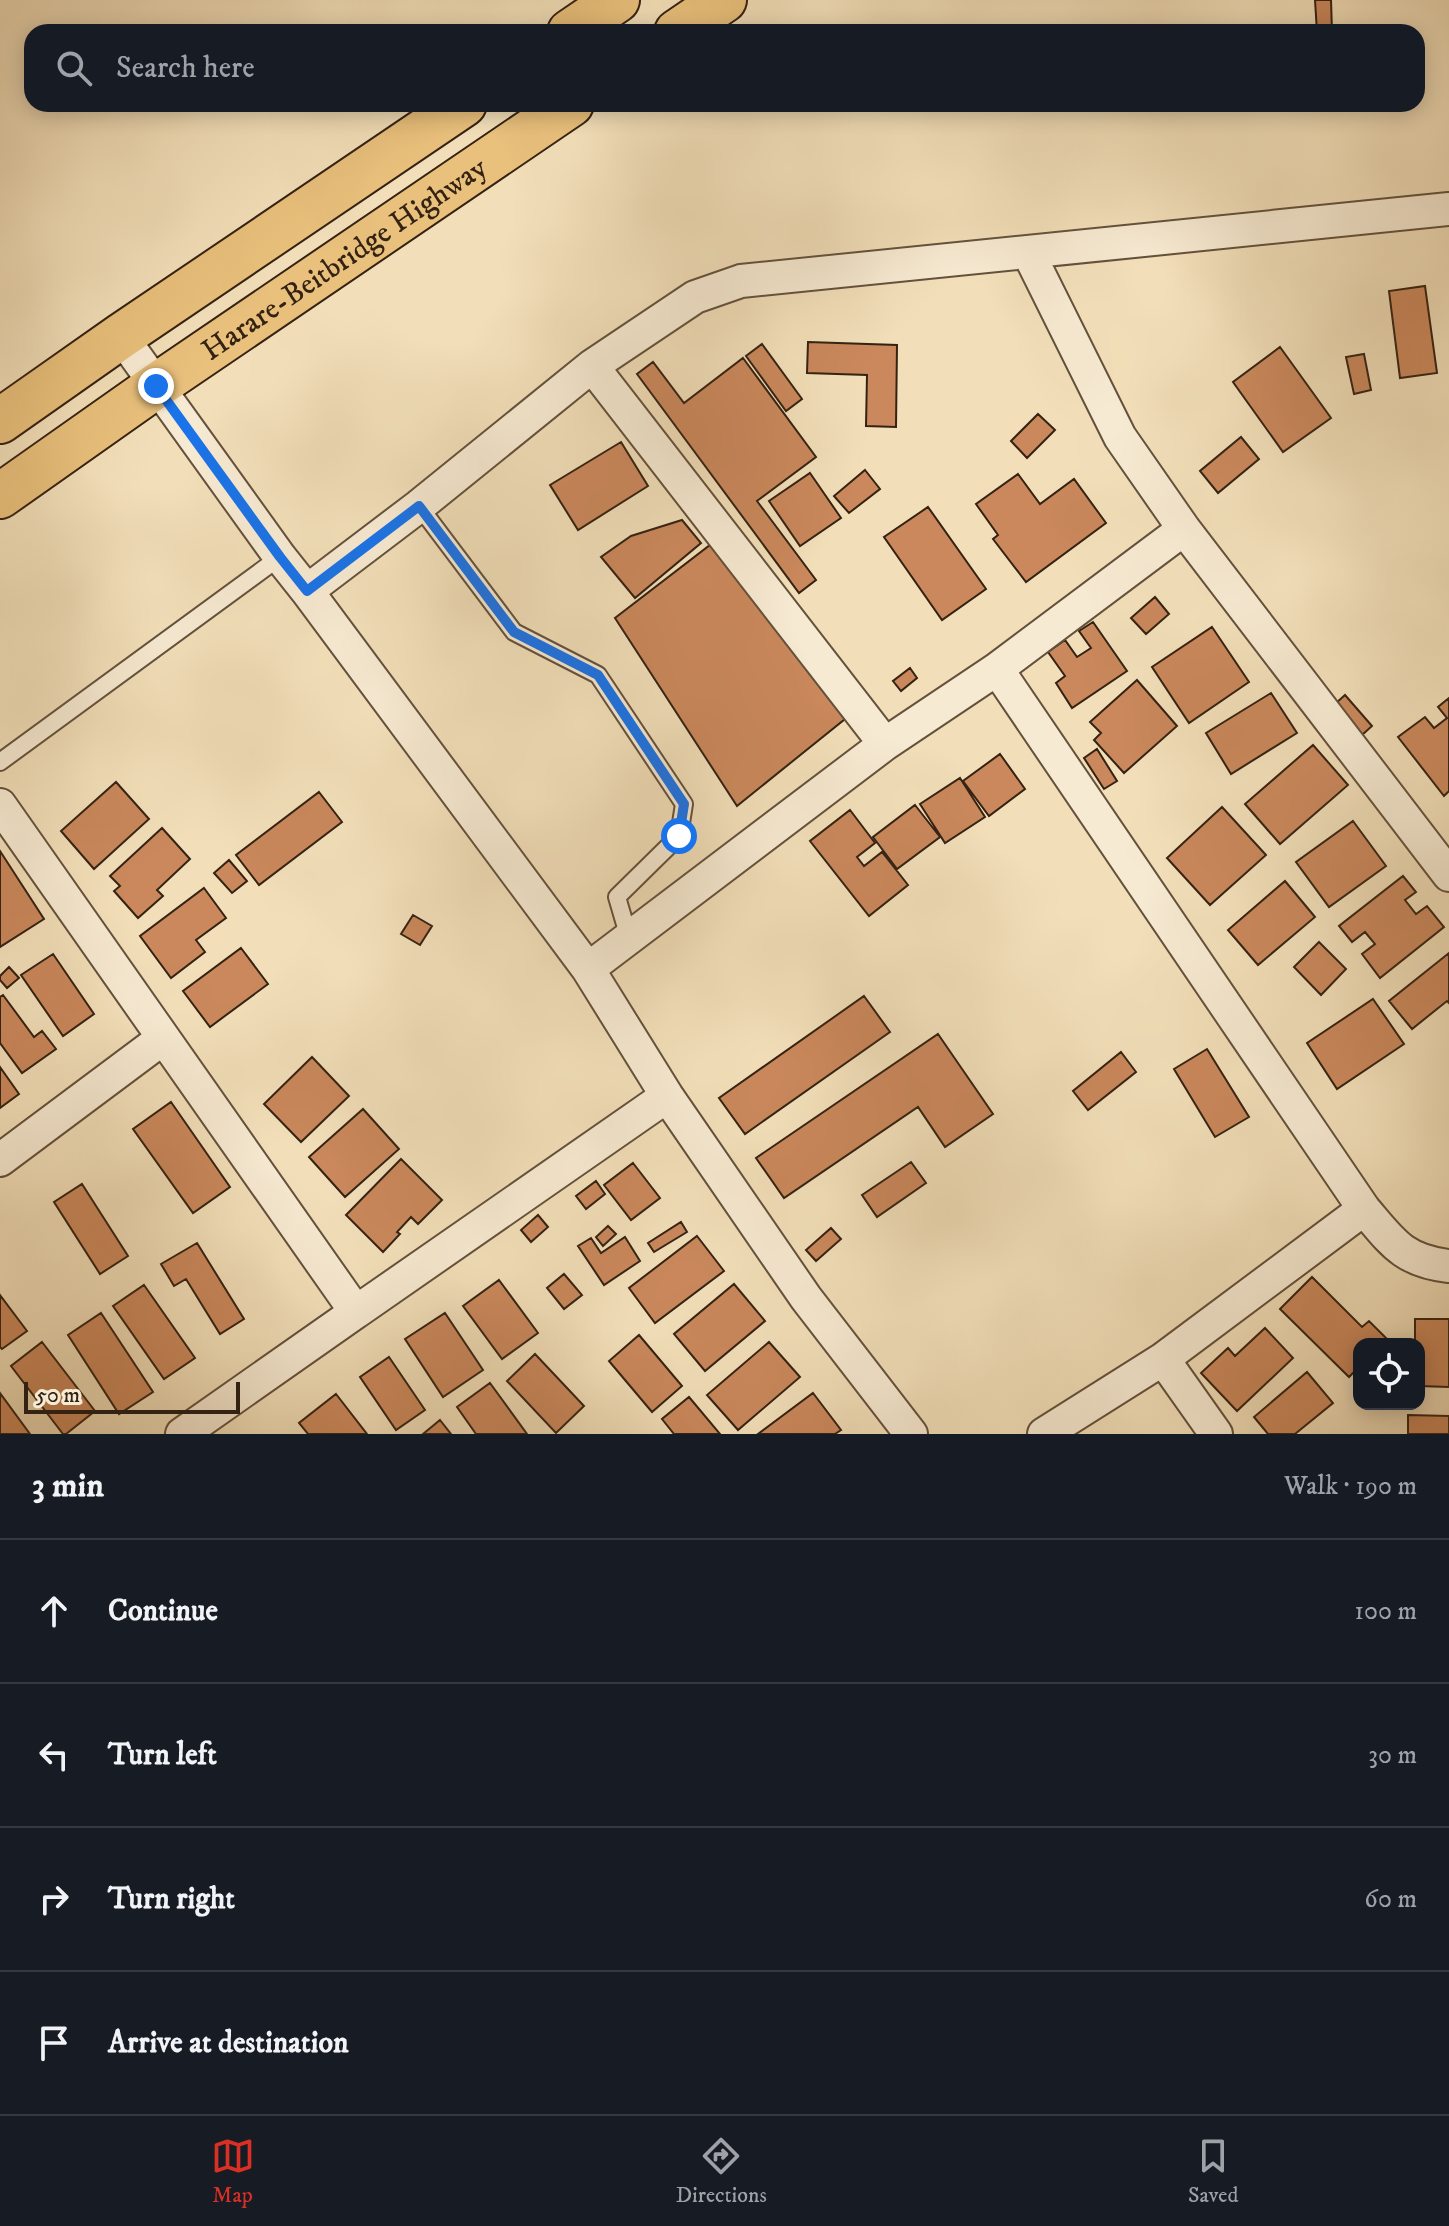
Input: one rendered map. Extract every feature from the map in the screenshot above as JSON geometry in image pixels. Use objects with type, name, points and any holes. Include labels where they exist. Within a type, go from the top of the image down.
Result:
[{"type":"highway","points":[[582,24],[617,0]]},
{"type":"highway","points":[[689,24],[724,0]]},
{"type":"highway","name":"Harare-Beitbridge Highway","points":[[0,421],[452,112]]},
{"type":"highway","name":"Harare-Beitbridge Highway","points":[[0,496],[559,112]]},
{"type":"street","points":[[307,591],[419,506],[592,366],[695,297],[741,281],[1449,209]]},
{"type":"street","points":[[1028,252],[1120,437],[1184,529],[1449,875]]},
{"type":"street","points":[[121,336],[280,557],[588,969],[667,1096],[806,1298],[911,1434]]},
{"type":"street","points":[[592,366],[885,744]]},
{"type":"street","points":[[588,969],[885,744],[997,669],[1184,529]]},
{"type":"street","points":[[997,669],[1364,1209],[1395,1246],[1425,1263],[1449,1266]]},
{"type":"street","points":[[0,805],[356,1312]]},
{"type":"street","points":[[0,1160],[162,1039]]},
{"type":"street","points":[[182,1434],[667,1096]]},
{"type":"street","points":[[1044,1434],[1163,1359],[1364,1209]]},
{"type":"street","points":[[1163,1359],[1216,1434]]},
{"type":"lane","points":[[419,506],[514,632],[598,675],[684,804],[679,836],[617,897],[629,938]]},
{"type":"lane","points":[[0,762],[280,557]]},
{"type":"building","points":[[1315,0],[1331,0],[1332,24],[1316,24]]},
{"type":"building","points":[[1425,286],[1437,373],[1400,378],[1389,291]]},
{"type":"building","points":[[808,342],[897,345],[896,427],[866,426],[867,375],[807,373]]},
{"type":"building","points":[[762,344],[802,399],[786,411],[746,356]]},
{"type":"building","points":[[1280,347],[1331,418],[1283,452],[1233,382]]},
{"type":"building","points":[[1364,354],[1371,390],[1354,394],[1346,357]]},
{"type":"building","points":[[743,358],[816,457],[757,501],[816,580],[799,593],[637,374],[653,362],[684,403]]},
{"type":"building","points":[[1038,414],[1055,430],[1027,458],[1011,441]]},
{"type":"building","points":[[1241,437],[1259,459],[1218,493],[1200,471]]},
{"type":"building","points":[[621,442],[648,486],[578,530],[550,485]]},
{"type":"building","points":[[865,470],[880,489],[849,513],[834,496]]},
{"type":"building","points":[[810,473],[841,518],[800,546],[769,501]]},
{"type":"building","points":[[1018,474],[1040,504],[1074,479],[1106,523],[1026,582],[993,539],[998,535],[976,504]]},
{"type":"building","points":[[928,507],[986,589],[942,620],[884,537]]},
{"type":"building","points":[[682,520],[701,543],[635,598],[601,557],[631,536]]},
{"type":"building","points":[[710,545],[845,719],[737,806],[615,618]]},
{"type":"building","points":[[1155,597],[1169,614],[1146,634],[1131,618]]},
{"type":"building","points":[[1093,622],[1127,671],[1072,708],[1056,683],[1065,676],[1048,652],[1065,640],[1077,657],[1091,648],[1079,631]]},
{"type":"building","points":[[1212,627],[1249,682],[1189,723],[1152,667]]},
{"type":"building","points":[[910,668],[917,678],[901,691],[893,681]]},
{"type":"building","points":[[1137,680],[1177,726],[1124,773],[1094,740],[1101,733],[1090,722]]},
{"type":"building","points":[[1271,693],[1297,733],[1231,774],[1206,733]]},
{"type":"building","points":[[1345,695],[1372,726],[1362,735],[1335,704]]},
{"type":"building","points":[[1449,698],[1449,791],[1444,796],[1398,737],[1425,717],[1434,728],[1447,718],[1438,707]]},
{"type":"building","points":[[1313,745],[1348,785],[1280,844],[1245,804]]},
{"type":"building","points":[[1097,749],[1117,781],[1104,789],[1084,758]]},
{"type":"building","points":[[1000,754],[1025,789],[989,816],[963,781]]},
{"type":"building","points":[[960,778],[985,817],[945,843],[920,804]]},
{"type":"building","points":[[116,782],[149,819],[94,869],[61,831]]},
{"type":"building","points":[[319,792],[342,822],[259,885],[236,855]]},
{"type":"building","points":[[915,805],[940,837],[897,869],[873,837]]},
{"type":"building","points":[[1222,807],[1266,855],[1210,905],[1167,858]]},
{"type":"building","points":[[850,810],[875,843],[857,857],[864,866],[882,852],[908,885],[869,916],[810,841]]},
{"type":"building","points":[[1353,821],[1386,866],[1329,907],[1296,862]]},
{"type":"building","points":[[162,828],[190,859],[157,890],[163,896],[138,918],[114,891],[120,886],[110,876]]},
{"type":"building","points":[[0,851],[44,919],[0,947]]},
{"type":"building","points":[[229,860],[247,881],[232,893],[214,873]]},
{"type":"building","points":[[1403,876],[1416,892],[1405,900],[1416,914],[1427,906],[1444,927],[1380,978],[1362,954],[1375,944],[1365,932],[1352,942],[1339,926]]},
{"type":"building","points":[[1285,881],[1315,917],[1258,965],[1228,930]]},
{"type":"building","points":[[204,888],[226,918],[196,940],[205,952],[171,978],[140,936]]},
{"type":"building","points":[[413,915],[432,926],[420,945],[401,934]]},
{"type":"building","points":[[1319,942],[1346,969],[1321,995],[1294,967]]},
{"type":"building","points":[[241,948],[268,984],[210,1027],[183,991]]},
{"type":"building","points":[[1449,953],[1449,1003],[1447,1001],[1412,1029],[1389,1001]]},
{"type":"building","points":[[53,954],[94,1014],[63,1036],[21,975]]},
{"type":"building","points":[[9,967],[19,978],[7,988],[0,976]]},
{"type":"building","points":[[3,995],[34,1037],[42,1031],[56,1049],[22,1073],[0,1043],[0,997]]},
{"type":"building","points":[[864,996],[890,1032],[745,1134],[719,1098]]},
{"type":"building","points":[[1373,999],[1404,1044],[1337,1089],[1307,1043]]},
{"type":"building","points":[[938,1034],[993,1114],[945,1147],[918,1107],[784,1198],[756,1158]]},
{"type":"building","points":[[1207,1049],[1249,1117],[1215,1137],[1174,1069]]},
{"type":"building","points":[[1121,1052],[1136,1072],[1088,1110],[1073,1091]]},
{"type":"building","points":[[312,1057],[349,1096],[301,1142],[264,1104]]},
{"type":"building","points":[[0,1067],[19,1094],[0,1108]]},
{"type":"building","points":[[171,1102],[230,1187],[193,1213],[133,1129]]},
{"type":"building","points":[[363,1109],[399,1149],[345,1197],[309,1157]]},
{"type":"building","points":[[401,1159],[442,1200],[418,1224],[411,1217],[383,1252],[346,1215]]},
{"type":"building","points":[[911,1162],[926,1183],[877,1217],[862,1195]]},
{"type":"building","points":[[633,1163],[660,1198],[631,1220],[604,1185]]},
{"type":"building","points":[[596,1181],[605,1194],[586,1209],[576,1196]]},
{"type":"building","points":[[82,1184],[128,1256],[100,1274],[54,1202]]},
{"type":"building","points":[[538,1215],[548,1227],[531,1242],[521,1230]]},
{"type":"building","points":[[681,1222],[687,1232],[654,1252],[648,1243]]},
{"type":"building","points":[[608,1226],[616,1234],[603,1246],[596,1237]]},
{"type":"building","points":[[831,1228],[841,1239],[816,1261],[806,1250]]},
{"type":"building","points":[[697,1236],[724,1271],[655,1323],[629,1288]]},
{"type":"building","points":[[625,1237],[640,1261],[604,1285],[578,1246],[591,1238],[601,1253]]},
{"type":"building","points":[[197,1243],[244,1319],[220,1334],[186,1279],[174,1286],[161,1264]]},
{"type":"building","points":[[564,1274],[582,1295],[564,1309],[547,1288]]},
{"type":"building","points":[[1312,1277],[1362,1327],[1369,1321],[1386,1338],[1353,1338],[1353,1373],[1349,1377],[1280,1309]]},
{"type":"building","points":[[499,1280],[538,1333],[502,1359],[463,1306]]},
{"type":"building","points":[[734,1284],[765,1321],[705,1371],[674,1334]]},
{"type":"building","points":[[144,1285],[195,1358],[164,1379],[113,1306]]},
{"type":"building","points":[[0,1295],[27,1331],[2,1349],[0,1347]]},
{"type":"building","points":[[101,1313],[153,1392],[119,1414],[68,1335]]},
{"type":"building","points":[[445,1313],[483,1370],[443,1397],[405,1339]]},
{"type":"building","points":[[1415,1319],[1449,1319],[1449,1387],[1425,1386],[1425,1338],[1415,1338]]},
{"type":"building","points":[[1265,1328],[1293,1358],[1237,1411],[1201,1373],[1228,1348],[1235,1356]]},
{"type":"building","points":[[639,1335],[682,1386],[652,1412],[609,1361]]},
{"type":"building","points":[[42,1342],[95,1411],[66,1434],[11,1366]]},
{"type":"building","points":[[769,1342],[800,1377],[738,1430],[707,1395]]},
{"type":"building","points":[[535,1354],[584,1406],[556,1433],[507,1381]]},
{"type":"building","points":[[389,1357],[425,1410],[396,1430],[360,1377]]},
{"type":"building","points":[[1307,1372],[1333,1403],[1295,1434],[1268,1434],[1254,1417]]},
{"type":"building","points":[[490,1383],[527,1434],[476,1434],[457,1407]]},
{"type":"building","points":[[0,1393],[30,1434],[0,1434]]},
{"type":"building","points":[[813,1393],[841,1430],[835,1434],[758,1434]]},
{"type":"building","points":[[336,1394],[367,1434],[308,1434],[299,1423]]},
{"type":"building","points":[[689,1397],[720,1434],[674,1434],[662,1419]]},
{"type":"building","points":[[1408,1415],[1449,1416],[1449,1434],[1408,1434]]},
{"type":"building","points":[[440,1420],[451,1434],[423,1434]]},
{"type":"route","points":[[156,386],[307,591],[419,506],[514,632],[598,675],[684,804],[679,836]]}]
